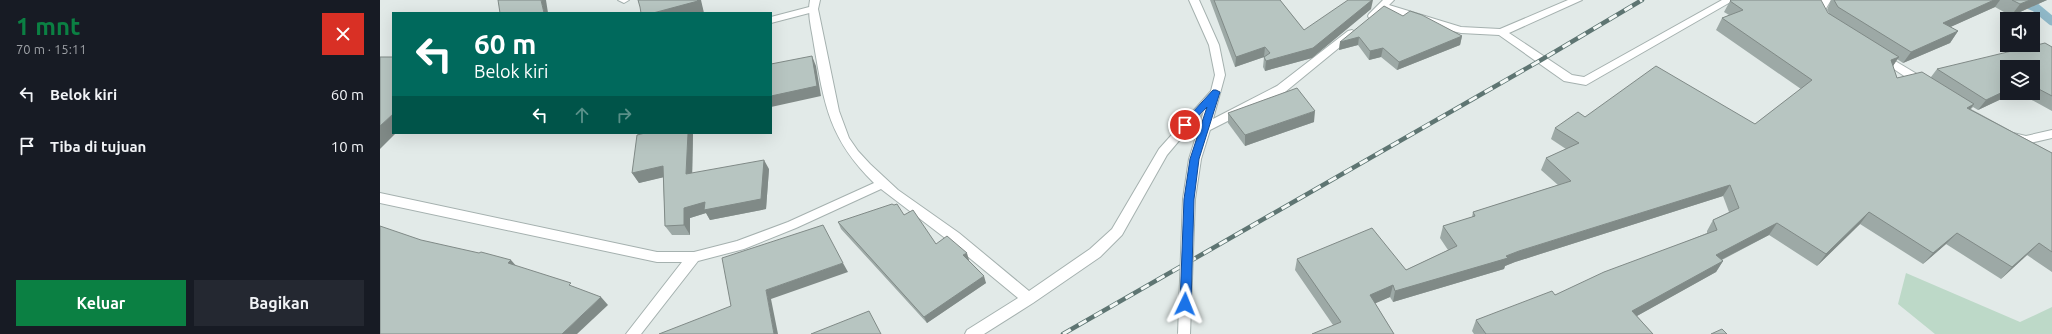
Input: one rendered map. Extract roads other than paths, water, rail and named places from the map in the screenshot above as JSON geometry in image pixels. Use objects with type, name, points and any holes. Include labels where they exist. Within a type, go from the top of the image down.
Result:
[{"type":"street","points":[[1184,334],[1189,199],[1195,159],[1220,75],[1214,45],[1194,0]]},
{"type":"street","points":[[1204,128],[1281,89],[1387,3],[1436,24],[1461,30],[1502,32],[1577,0]]},
{"type":"street","points":[[1502,32],[1568,78],[1586,81],[1729,0]]},
{"type":"street","points":[[1826,0],[1820,10],[1821,15],[1834,27]]},
{"type":"street","points":[[772,20],[814,5],[831,104],[844,138],[861,162],[884,183],[974,252],[1028,299]]},
{"type":"street","points":[[1870,50],[1931,88]]},
{"type":"street","points":[[972,334],[1028,299],[1095,253],[1117,232],[1163,152],[1185,125],[1216,92]]},
{"type":"street","points":[[2005,134],[2026,140],[2052,134]]},
{"type":"street","points":[[380,198],[657,257],[694,257],[739,245],[792,225],[884,183]]},
{"type":"street","points":[[633,334],[694,257]]},
{"type":"waterway","points":[[2018,0],[2035,7],[2052,21]]},
{"type":"railway","points":[[1063,334],[1541,60],[1642,0]]}]
